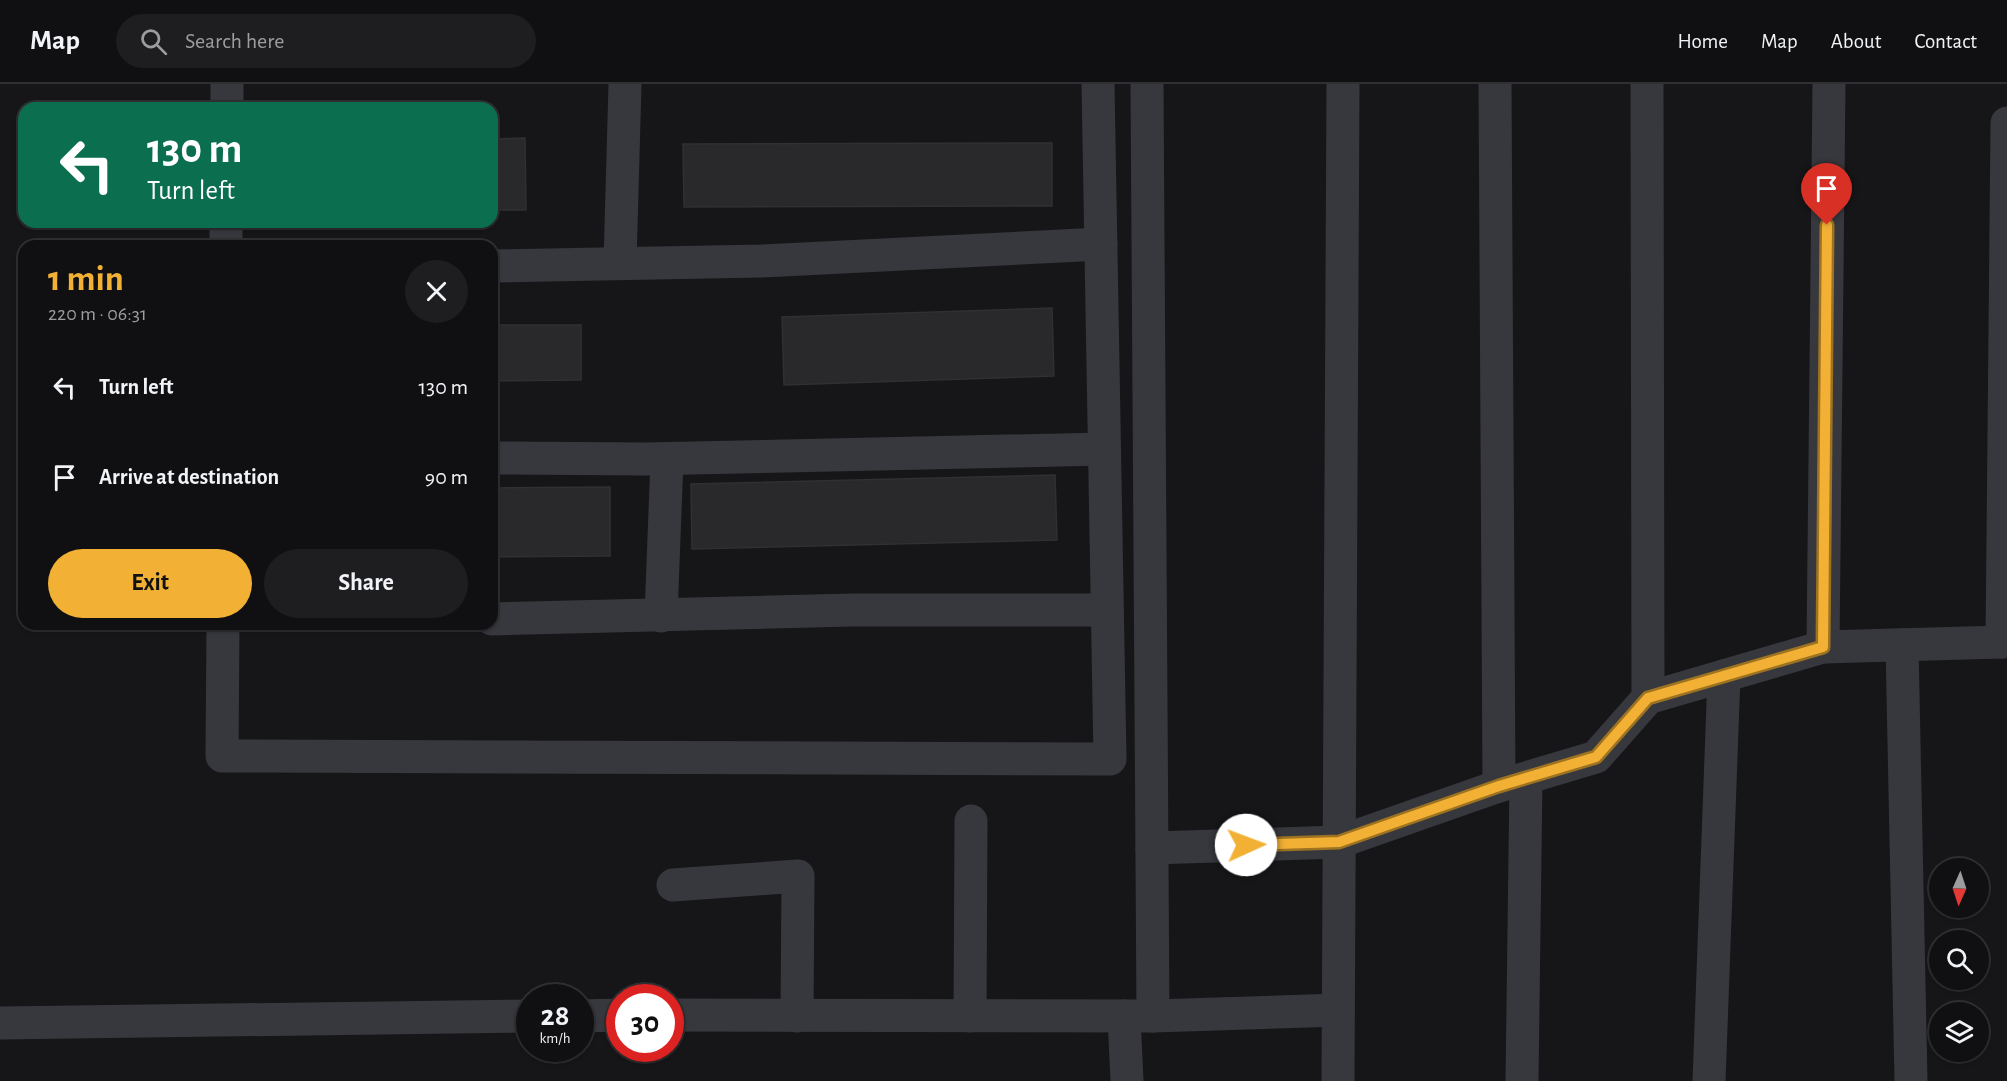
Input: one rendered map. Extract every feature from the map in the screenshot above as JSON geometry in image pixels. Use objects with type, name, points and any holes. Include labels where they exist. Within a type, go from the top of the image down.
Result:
[{"type":"street","points":[[227,84],[227,102]]},
{"type":"street","points":[[620,263],[625,84]]},
{"type":"street","points":[[223,630],[222,756],[1110,759],[1098,84]]},
{"type":"street","points":[[1127,1081],[1139,1016],[1152,849],[1147,84]]},
{"type":"street","points":[[1338,1081],[1343,84]]},
{"type":"street","points":[[1495,84],[1522,1081]]},
{"type":"street","points":[[1647,84],[1648,698]]},
{"type":"street","points":[[1823,647],[1829,84]]},
{"type":"street","points":[[1152,849],[1339,842],[1513,782],[1596,757],[1648,698],[1823,647],[2004,642],[2007,123]]},
{"type":"street","points":[[498,266],[762,261],[1101,244]]},
{"type":"street","points":[[498,458],[666,459],[1104,449]]},
{"type":"street","points":[[661,616],[666,459]]},
{"type":"street","points":[[498,619],[852,610],[1107,610]]},
{"type":"street","points":[[1902,645],[1911,1081]]},
{"type":"street","points":[[1709,1081],[1724,676]]},
{"type":"street","points":[[970,1016],[971,821]]},
{"type":"street","points":[[673,885],[798,876],[797,1016]]},
{"type":"street","points":[[684,1015],[1139,1016],[1338,1010]]},
{"type":"street","points":[[0,1023],[516,1016]]},
{"type":"building","points":[[525,138],[526,210],[498,210],[498,139]]},
{"type":"building","points":[[1052,143],[1052,206],[684,207],[683,144]]},
{"type":"building","points":[[1052,308],[1054,376],[784,385],[782,317]]},
{"type":"building","points":[[498,325],[581,325],[581,380],[498,381]]},
{"type":"building","points":[[1055,475],[1057,540],[692,549],[691,484]]},
{"type":"building","points":[[610,487],[610,556],[498,557],[498,488]]},
{"type":"route","points":[[1246,845],[1339,842],[1499,786],[1596,757],[1648,698],[1823,647],[1827,225]]}]
